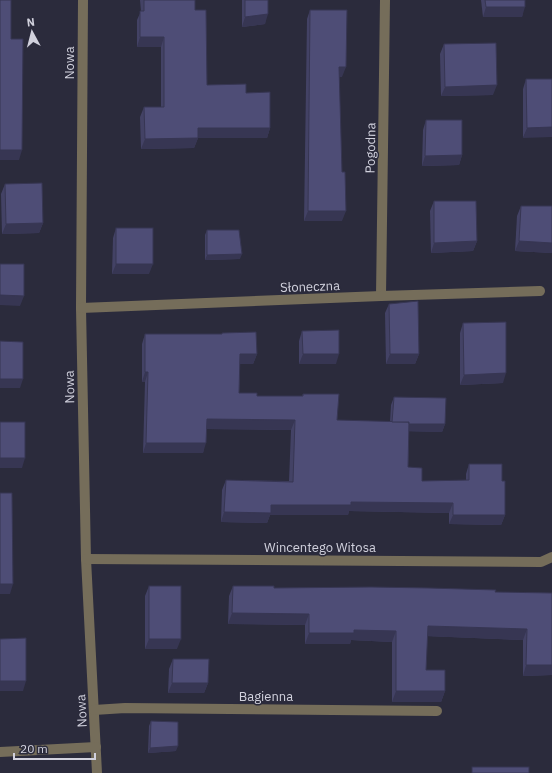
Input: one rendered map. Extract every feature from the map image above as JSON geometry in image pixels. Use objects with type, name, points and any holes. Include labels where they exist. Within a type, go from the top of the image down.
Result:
[{"type":"street","name":"Nowa","points":[[83,0],[81,308],[86,559],[97,773]]},
{"type":"street","name":"Pogodna","points":[[381,296],[385,0]]},
{"type":"street","name":"Słoneczna","points":[[81,308],[540,291]]},
{"type":"street","name":"Wincentego Witosa","points":[[86,559],[541,562],[552,557]]},
{"type":"street","name":"Bagienna","points":[[94,710],[133,708],[437,711]]},
{"type":"street","points":[[0,752],[96,747]]},
{"type":"building","points":[[0,0],[11,0],[11,39],[23,39],[22,150],[0,150]]},
{"type":"building","points":[[144,0],[195,0],[195,10],[206,10],[207,85],[246,84],[246,93],[270,92],[270,128],[198,128],[198,138],[145,139],[144,107],[164,107],[164,37],[140,37],[140,11],[144,11]]},
{"type":"building","points":[[245,0],[268,0],[268,14],[245,17]]},
{"type":"building","points":[[485,0],[525,0],[525,7],[486,7]]},
{"type":"building","points":[[310,10],[347,10],[346,67],[339,67],[342,172],[345,172],[346,211],[308,211]]},
{"type":"building","points":[[496,43],[497,85],[445,87],[444,44]]},
{"type":"building","points":[[526,79],[552,79],[552,127],[527,128]]},
{"type":"building","points":[[426,120],[462,120],[462,155],[425,156]]},
{"type":"building","points":[[42,183],[43,223],[6,224],[5,184]]},
{"type":"building","points":[[434,201],[476,201],[477,241],[434,243]]},
{"type":"building","points":[[521,206],[552,206],[552,243],[519,241]]},
{"type":"building","points":[[116,228],[153,228],[153,264],[116,264]]},
{"type":"building","points":[[207,230],[239,230],[242,254],[207,255]]},
{"type":"building","points":[[0,264],[24,264],[24,296],[0,295]]},
{"type":"building","points":[[418,301],[419,354],[390,354],[389,304]]},
{"type":"building","points":[[506,322],[506,373],[464,375],[463,323]]},
{"type":"building","points":[[339,330],[339,354],[303,354],[302,331]]},
{"type":"building","points":[[256,332],[257,354],[240,354],[239,393],[257,393],[257,396],[339,394],[337,420],[409,422],[408,467],[422,468],[422,481],[469,480],[469,464],[502,464],[502,481],[505,481],[505,515],[453,515],[453,503],[351,502],[351,505],[271,505],[271,513],[224,512],[226,480],[293,482],[295,420],[207,419],[206,443],[146,443],[148,372],[145,372],[145,334],[222,334]]},
{"type":"building","points":[[0,341],[23,342],[23,379],[0,379]]},
{"type":"building","points":[[394,397],[446,398],[445,424],[409,424],[409,422],[392,422]]},
{"type":"building","points":[[0,422],[25,422],[25,458],[0,458]]},
{"type":"building","points":[[0,493],[12,493],[13,584],[0,584]]},
{"type":"building","points":[[149,586],[181,586],[181,639],[149,639]]},
{"type":"building","points":[[233,586],[274,586],[274,588],[429,588],[496,590],[495,592],[552,593],[552,665],[526,665],[527,629],[428,626],[426,670],[445,670],[445,691],[396,691],[396,631],[354,630],[354,633],[309,633],[309,614],[232,613]]},
{"type":"building","points":[[26,638],[26,681],[0,681],[0,639]]},
{"type":"building","points":[[173,659],[209,659],[208,683],[172,683]]},
{"type":"building","points":[[151,721],[178,722],[178,746],[150,748]]},
{"type":"building","points":[[472,767],[529,767],[529,773],[472,773]]}]
